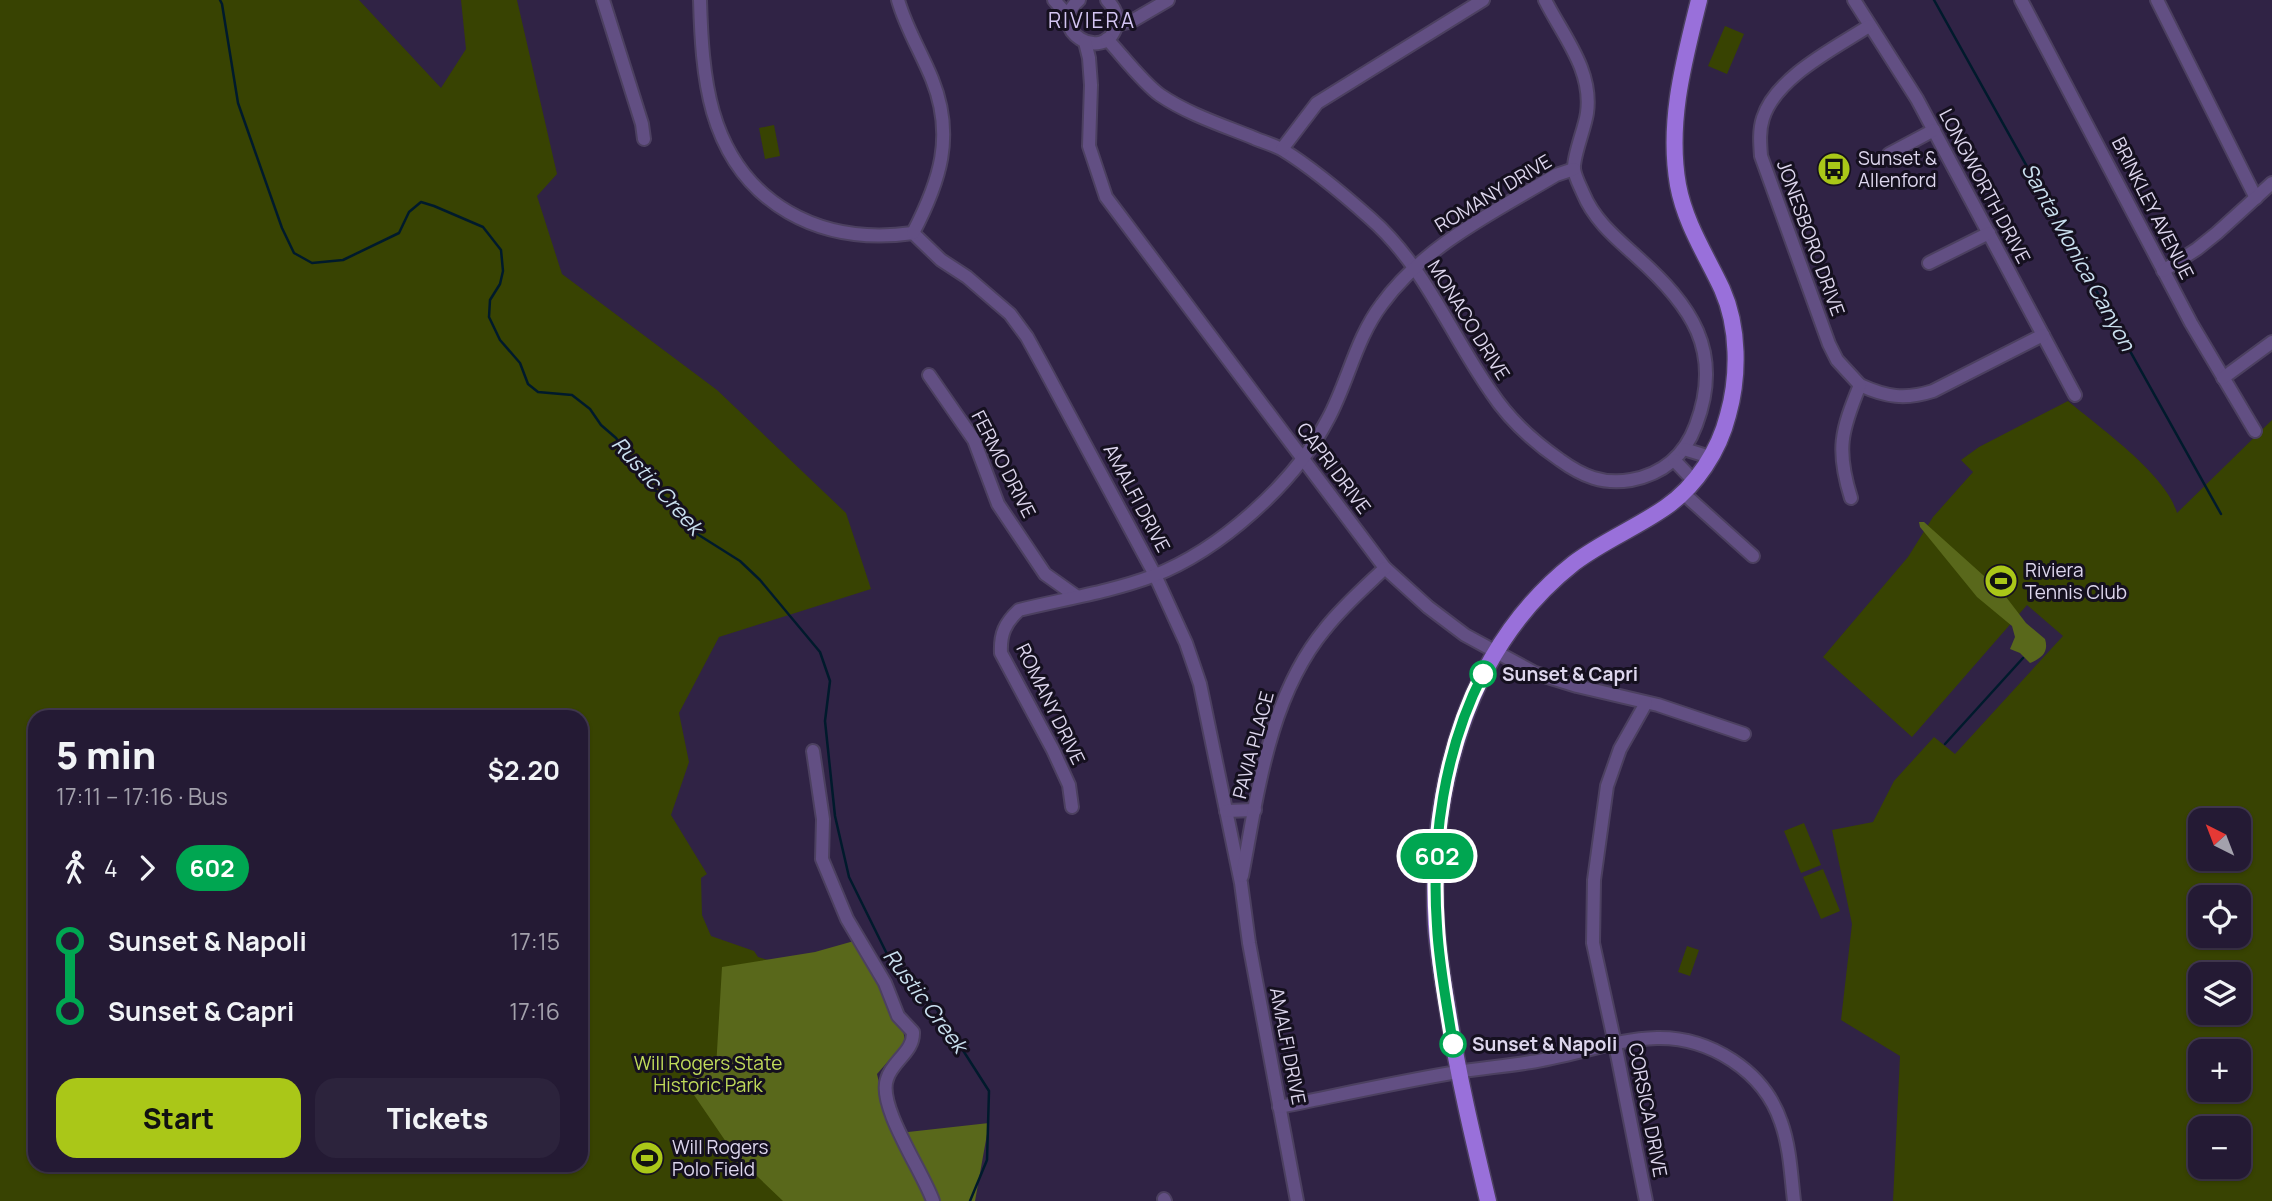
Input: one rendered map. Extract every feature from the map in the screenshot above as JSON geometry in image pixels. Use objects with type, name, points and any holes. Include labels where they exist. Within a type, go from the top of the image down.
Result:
[{"type":"main road","points":[[1488,1201],[1458,1072],[1436,925],[1438,847],[1443,798],[1453,752],[1472,695],[1495,652],[1522,615],[1561,573],[1600,545],[1666,507],[1688,487],[1710,457],[1721,436],[1734,392],[1735,366],[1730,311],[1687,218],[1678,187],[1674,152],[1676,105],[1699,0]]},
{"type":"street","points":[[603,0],[642,124],[644,139]]},
{"type":"street","points":[[700,0],[701,43],[712,112],[737,166],[767,200],[786,212],[825,228],[861,236],[913,233],[929,204],[940,171],[944,146],[943,124],[931,79],[898,0]]},
{"type":"street","points":[[1054,0],[1069,18],[1073,33],[1085,42],[1093,43],[1107,39],[1116,25],[1115,2]]},
{"type":"street","points":[[1069,18],[1071,10],[1079,0]]},
{"type":"street","points":[[1116,25],[1132,22],[1168,0]]},
{"type":"street","points":[[1282,149],[1317,103],[1483,0]]},
{"type":"street","points":[[1545,0],[1576,54],[1585,80],[1587,110],[1574,169]]},
{"type":"street","name":"LONGWORTH DRIVE","points":[[1854,0],[1917,99],[2075,395]]},
{"type":"street","name":"BRINKLEY AVENUE","points":[[2021,0],[2163,271],[2255,431]]},
{"type":"street","points":[[2157,0],[2256,198]]},
{"type":"street","name":"JONESBORO DRIVE","points":[[1860,386],[1837,360],[1829,344],[1761,156],[1759,137],[1763,117],[1774,96],[1787,82],[1869,26]]},
{"type":"street","name":"MONACO DRIVE","points":[[1107,39],[1158,94],[1192,113],[1282,149],[1336,189],[1373,221],[1426,282],[1491,393],[1514,419],[1559,460],[1588,478],[1615,483],[1660,471],[1684,449],[1703,406],[1707,379],[1706,356],[1701,336],[1692,319],[1654,272],[1597,219],[1587,203],[1574,169]]},
{"type":"street","name":"CAPRI DRIVE","points":[[1085,42],[1091,85],[1089,146],[1105,197],[1385,568],[1448,623],[1535,673],[1646,703],[1744,734]]},
{"type":"street","points":[[1889,154],[1934,130]]},
{"type":"street","name":"ROMANY DRIVE","points":[[1072,807],[1069,785],[1054,750],[1000,653],[1004,627],[1019,610],[1108,591],[1155,575],[1197,553],[1248,518],[1303,459],[1328,419],[1363,336],[1382,304],[1415,268],[1455,235],[1556,175],[1574,169]]},
{"type":"street","points":[[2163,271],[2197,249],[2272,183]]},
{"type":"street","name":"AMALFI DRIVE","points":[[913,233],[941,260],[991,297],[1020,326],[1100,468],[1155,575],[1186,643],[1200,684],[1241,883],[1249,943],[1297,1201]]},
{"type":"street","points":[[1929,263],[1989,233]]},
{"type":"street","points":[[1851,498],[1843,470],[1841,446],[1844,428],[1860,386],[1896,398],[1914,397],[1933,391],[2043,335]]},
{"type":"street","points":[[2223,378],[2272,342]]},
{"type":"street","name":"FERMO DRIVE","points":[[929,375],[974,440],[1005,514],[1045,574],[1076,596]]},
{"type":"street","points":[[1684,449],[1710,457]]},
{"type":"street","points":[[1674,460],[1688,487],[1753,556]]},
{"type":"street","name":"PAVIA PLACE","points":[[1241,883],[1278,713],[1289,685],[1324,629],[1385,568]]},
{"type":"street","name":"CORSICA DRIVE","points":[[1646,703],[1620,749],[1607,786],[1594,880],[1593,943],[1646,1201]]},
{"type":"street","points":[[813,751],[823,819],[822,859],[847,919],[885,982],[898,1016],[913,1032],[913,1040],[886,1080],[886,1093],[895,1124],[933,1201]]},
{"type":"street","points":[[1226,811],[1255,810]]},
{"type":"street","points":[[1279,1107],[1458,1072],[1533,1062],[1615,1044],[1657,1038],[1684,1041],[1706,1046],[1726,1056],[1744,1070],[1769,1097],[1781,1120],[1786,1139],[1794,1201]]},
{"type":"green space","name":"Will Rogers State Historic Park","points":[[0,0],[359,0],[441,88],[466,49],[461,0],[517,0],[557,174],[537,196],[562,274],[717,390],[846,513],[871,589],[719,637],[679,713],[689,762],[671,815],[707,874],[701,878],[702,915],[711,936],[754,951],[758,957],[792,967],[874,1075],[922,1201],[0,1201]]},
{"type":"green space","points":[[1725,26],[1744,34],[1727,74],[1708,66]]},
{"type":"green space","points":[[774,125],[780,156],[765,159],[759,128]]},
{"type":"green space","points":[[2068,401],[2146,468],[2171,498],[2177,513],[2272,420],[2272,1201],[1893,1201],[1900,1056],[1841,1020],[1852,924],[1832,830],[1873,822],[1894,781],[1934,737],[1955,754],[2063,636],[2027,605],[1912,737],[1823,657],[1908,557],[1933,517],[1973,472],[1961,460],[1979,447]]},
{"type":"green space","points":[[1919,522],[1924,522],[2003,593],[2026,623],[2045,639],[2046,648],[2041,657],[2030,663],[2020,653],[2010,649],[2015,637],[2012,626],[1977,597],[1920,527]]},
{"type":"green space","points":[[1804,823],[1821,865],[1801,873],[1784,831]]},
{"type":"green space","points":[[1823,869],[1840,911],[1821,919],[1803,877]]},
{"type":"green space","name":"Will Rogers State Historic Park","points":[[861,939],[888,1010],[903,1029],[905,1042],[877,1074],[889,1125],[908,1132],[989,1123],[975,1201],[783,1201],[735,1155],[694,1095],[694,1064],[716,1068],[722,967],[815,952]]},
{"type":"green space","points":[[1687,946],[1699,950],[1690,976],[1678,972]]},
{"type":"waterway","name":"Rustic Creek","points":[[220,0],[238,103],[282,228],[294,253],[312,263],[343,260],[399,233],[409,212],[421,202],[483,227],[501,250],[503,271],[500,284],[490,300],[489,317],[500,340],[520,363],[528,384],[538,392],[572,395],[590,409],[601,425],[616,438],[652,488],[672,503],[694,532],[740,561],[760,580],[820,652],[830,681],[825,721],[835,816],[849,877],[886,952],[934,1005],[989,1091],[987,1160],[970,1201]]},
{"type":"waterway","name":"Santa Monica Canyon","points":[[1934,0],[2221,514]]},
{"type":"waterway","points":[[1945,744],[2023,658]]},
{"type":"bus line","name":"602","points":[[1453,1044],[1436,925],[1438,847],[1443,798],[1453,752],[1472,695],[1483,674]]},
{"type":"place","name":"Sunset & Allenford","points":[[1834,169]]},
{"type":"place","name":"Riviera Tennis Club","points":[[2001,581]]},
{"type":"place","name":"Sunset & Capri","points":[[1483,674]]},
{"type":"place","name":"Sunset & Napoli","points":[[1453,1044]]},
{"type":"place","name":"Will Rogers Polo Field","points":[[647,1158]]},
{"type":"district","name":"RIVIERA","points":[[1092,21]]}]
